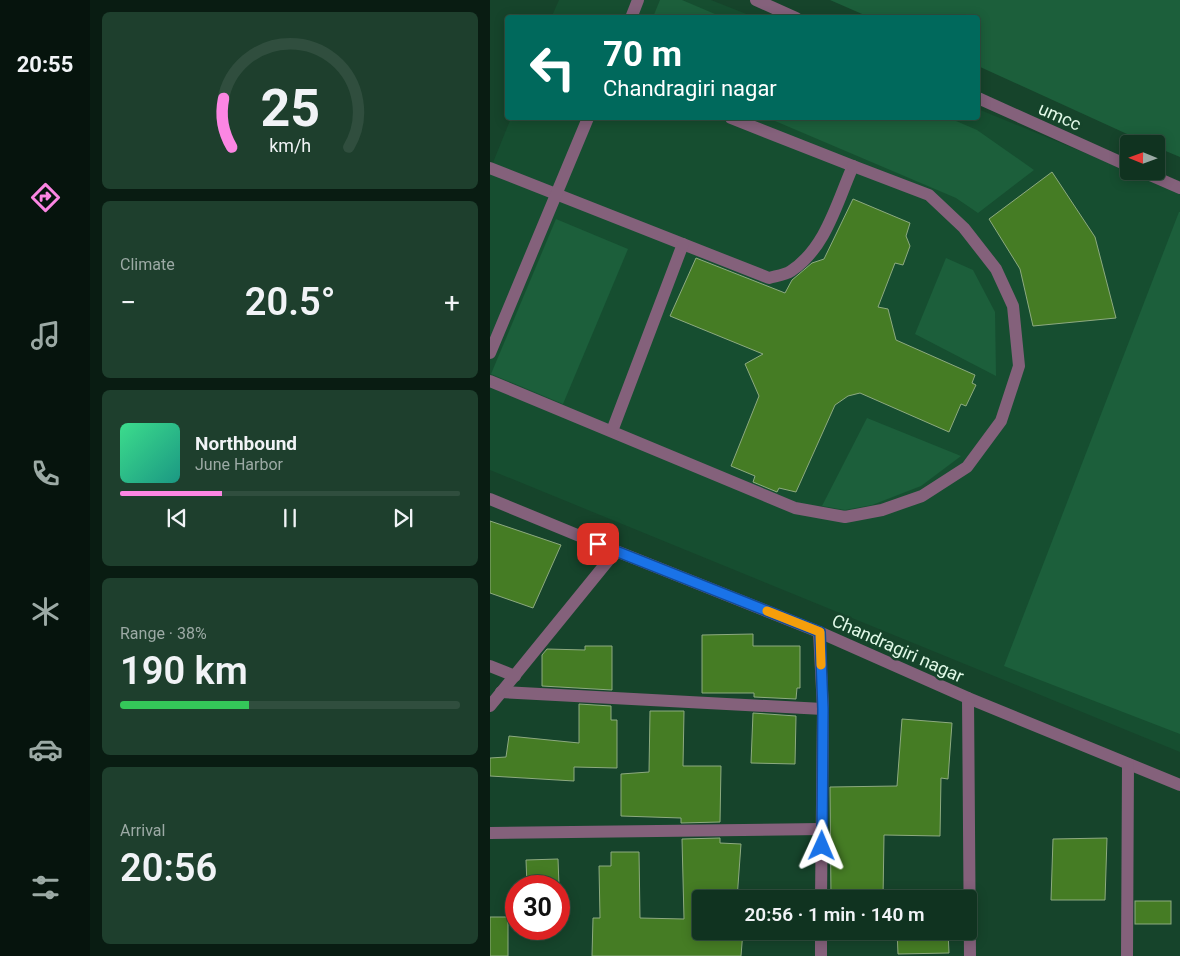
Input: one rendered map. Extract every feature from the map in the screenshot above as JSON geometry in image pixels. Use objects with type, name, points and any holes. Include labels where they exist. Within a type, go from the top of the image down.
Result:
[{"type":"street","points":[[632,15],[638,0]]},
{"type":"street","points":[[756,0],[789,15]]},
{"type":"street","name":"umcc","points":[[980,99],[1120,162]]},
{"type":"street","points":[[490,354],[587,120]]},
{"type":"street","points":[[490,381],[795,508],[845,517],[882,510],[922,496],[967,467],[1001,421],[1019,366],[1013,306],[996,269],[964,228],[929,195],[736,120]]},
{"type":"street","points":[[490,168],[769,278],[790,272],[809,257],[819,244],[853,166]]},
{"type":"street","points":[[1162,180],[1180,188]]},
{"type":"street","points":[[612,431],[683,244]]},
{"type":"street","name":"Chandragiri nagar","points":[[490,499],[820,632],[968,698],[1180,784]]},
{"type":"street","points":[[490,706],[616,551]]},
{"type":"street","points":[[820,632],[823,709],[821,890]]},
{"type":"street","points":[[490,666],[515,676]]},
{"type":"street","points":[[501,692],[823,709]]},
{"type":"street","points":[[968,698],[970,956]]},
{"type":"street","points":[[1127,956],[1128,764]]},
{"type":"street","points":[[490,833],[822,829]]},
{"type":"street","points":[[821,940],[821,956]]},
{"type":"shaded area","points":[[559,0],[711,0],[749,15],[552,15]]},
{"type":"shaded area","points":[[660,0],[682,0],[717,15],[654,15]]},
{"type":"shaded area","points":[[830,0],[1180,0],[1180,157],[1165,151],[1165,135],[1129,135],[980,67],[980,15],[864,15]]},
{"type":"shaded area","points":[[980,110],[1120,167],[1120,180],[1151,180],[1180,192],[1180,752],[490,470],[490,170],[510,120],[980,120]]},
{"type":"shaded area","points":[[773,120],[954,120],[977,130],[1034,170],[978,213],[956,198]]},
{"type":"shaded area","points":[[1180,212],[1180,734],[1004,666]]},
{"type":"shaded area","points":[[556,219],[628,249],[563,404],[491,374]]},
{"type":"shaded area","points":[[946,258],[973,270],[995,312],[996,376],[915,334]]},
{"type":"shaded area","points":[[867,418],[961,456],[921,486],[872,505],[845,510],[822,506]]},
{"type":"building","points":[[1052,172],[1095,237],[1116,318],[1033,326],[1020,269],[989,219]]},
{"type":"building","points":[[853,199],[910,223],[906,236],[910,246],[903,265],[895,263],[878,307],[888,309],[896,340],[975,375],[972,383],[976,385],[966,406],[961,404],[949,432],[860,393],[848,396],[835,405],[796,492],[779,488],[777,492],[753,482],[755,476],[731,466],[759,396],[745,364],[763,354],[670,316],[696,258],[785,293],[792,280],[812,263],[824,259]]},
{"type":"building","points":[[490,521],[561,545],[533,608],[490,593]]},
{"type":"building","points":[[753,634],[753,646],[800,646],[800,688],[797,688],[796,699],[754,697],[754,693],[702,693],[702,635]]},
{"type":"building","points":[[585,646],[612,646],[612,690],[542,686],[542,655],[547,649],[585,650]]},
{"type":"building","points":[[579,704],[611,706],[611,720],[617,720],[617,768],[574,767],[574,781],[490,776],[490,758],[506,757],[509,736],[579,743]]},
{"type":"building","points":[[650,711],[684,711],[683,766],[721,766],[720,822],[681,823],[681,818],[621,816],[621,774],[649,772]]},
{"type":"building","points":[[753,713],[796,716],[795,764],[751,763]]},
{"type":"building","points":[[902,719],[952,723],[948,779],[941,778],[940,836],[884,835],[883,890],[831,890],[830,787],[897,786]]},
{"type":"building","points":[[720,838],[720,843],[741,844],[738,890],[692,890],[692,940],[742,940],[741,956],[592,956],[593,918],[600,918],[599,866],[611,866],[611,852],[639,852],[640,918],[684,919],[682,839]]},
{"type":"building","points":[[1107,838],[1105,900],[1051,900],[1053,839]]},
{"type":"building","points":[[558,859],[559,875],[527,875],[526,860]]},
{"type":"building","points":[[1135,901],[1171,901],[1171,924],[1135,924]]},
{"type":"building","points":[[490,917],[505,917],[505,940],[508,940],[508,956],[490,956]]},
{"type":"building","points":[[897,940],[948,940],[949,953],[898,954]]},
{"type":"slow traffic","points":[[767,611],[820,632],[821,665]]},
{"type":"route","points":[[598,544],[820,632],[823,709],[822,846]]}]
